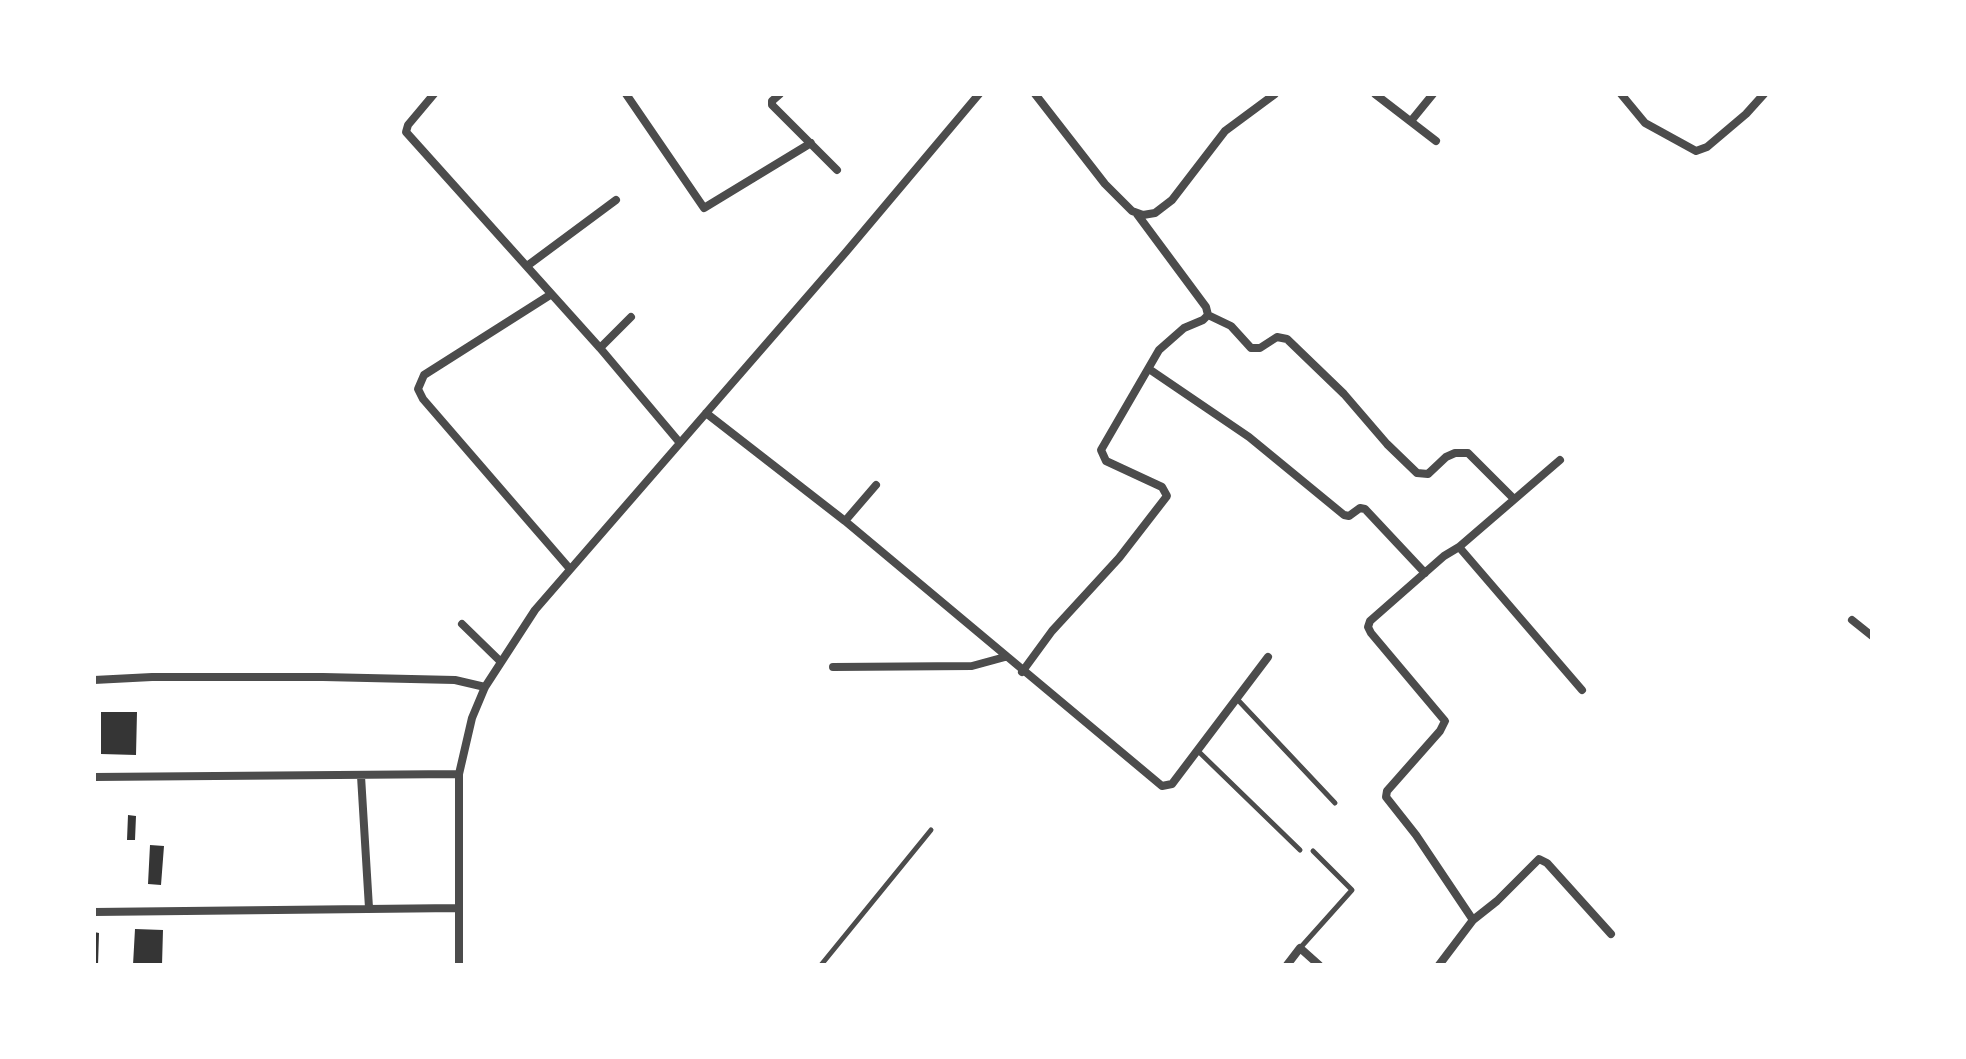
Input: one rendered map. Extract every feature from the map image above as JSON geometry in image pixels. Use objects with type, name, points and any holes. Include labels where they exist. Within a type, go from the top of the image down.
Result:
[{"type":"street","points":[[434,94],[408,125],[406,132],[600,348],[680,443]]},
{"type":"street","points":[[626,94],[704,208],[811,143]]},
{"type":"street","points":[[780,94],[772,105],[837,170]]},
{"type":"street","points":[[459,965],[459,774],[472,718],[485,687],[535,610],[979,94]]},
{"type":"street","points":[[1035,94],[1097,175],[1137,214],[1206,307],[1208,315]]},
{"type":"street","points":[[1137,214],[1155,213],[1172,200],[1225,131],[1275,94]]},
{"type":"street","points":[[1375,94],[1436,141]]},
{"type":"street","points":[[1411,121],[1433,94]]},
{"type":"street","points":[[1621,94],[1645,123],[1696,151],[1707,147],[1764,94]]},
{"type":"street","points":[[527,266],[616,200]]},
{"type":"street","points":[[550,295],[424,375],[418,389],[423,399],[570,569]]},
{"type":"street","points":[[1022,672],[1052,631],[1119,558],[1167,496],[1162,487],[1106,461],[1101,450],[1164,345],[1184,328],[1208,315]]},
{"type":"street","points":[[1208,315],[1231,326],[1251,348],[1260,348],[1277,337],[1287,339],[1344,394],[1417,473],[1428,474],[1446,457],[1468,453],[1513,498]]},
{"type":"street","points":[[600,348],[631,317]]},
{"type":"street","points":[[1149,369],[1249,437],[1344,515],[1349,516],[1360,508],[1368,512],[1425,573]]},
{"type":"street","points":[[706,413],[845,521],[1162,786],[1172,784],[1268,657]]},
{"type":"street","points":[[1473,920],[1416,835],[1386,797],[1387,791],[1440,731],[1445,721],[1386,653],[1368,627],[1378,612],[1560,460]]},
{"type":"street","points":[[845,521],[876,485]]},
{"type":"street","points":[[1459,547],[1582,690]]},
{"type":"street","points":[[1852,620],[1872,636]]},
{"type":"street","points":[[462,624],[501,662]]},
{"type":"street","points":[[833,667],[972,666],[1005,657]]},
{"type":"street","points":[[94,680],[323,677],[455,680],[485,687]]},
{"type":"street","points":[[94,777],[459,774]]},
{"type":"street","points":[[361,776],[369,908]]},
{"type":"street","points":[[1444,963],[1473,920],[1541,859],[1611,934]]},
{"type":"street","points":[[94,912],[458,908]]},
{"type":"street","points":[[1287,965],[1300,948],[1319,965]]},
{"type":"lane","points":[[1237,698],[1335,803]]},
{"type":"lane","points":[[1197,750],[1300,850]]},
{"type":"lane","points":[[821,965],[931,830]]},
{"type":"lane","points":[[1300,948],[1352,890],[1313,851]]},
{"type":"building","points":[[101,712],[137,712],[136,755],[101,754]]},
{"type":"building","points":[[128,815],[136,816],[135,840],[127,840]]},
{"type":"building","points":[[150,845],[164,846],[161,885],[148,884]]},
{"type":"building","points":[[135,929],[163,930],[162,965],[133,965]]},
{"type":"building","points":[[94,932],[99,933],[98,965],[94,965]]}]
